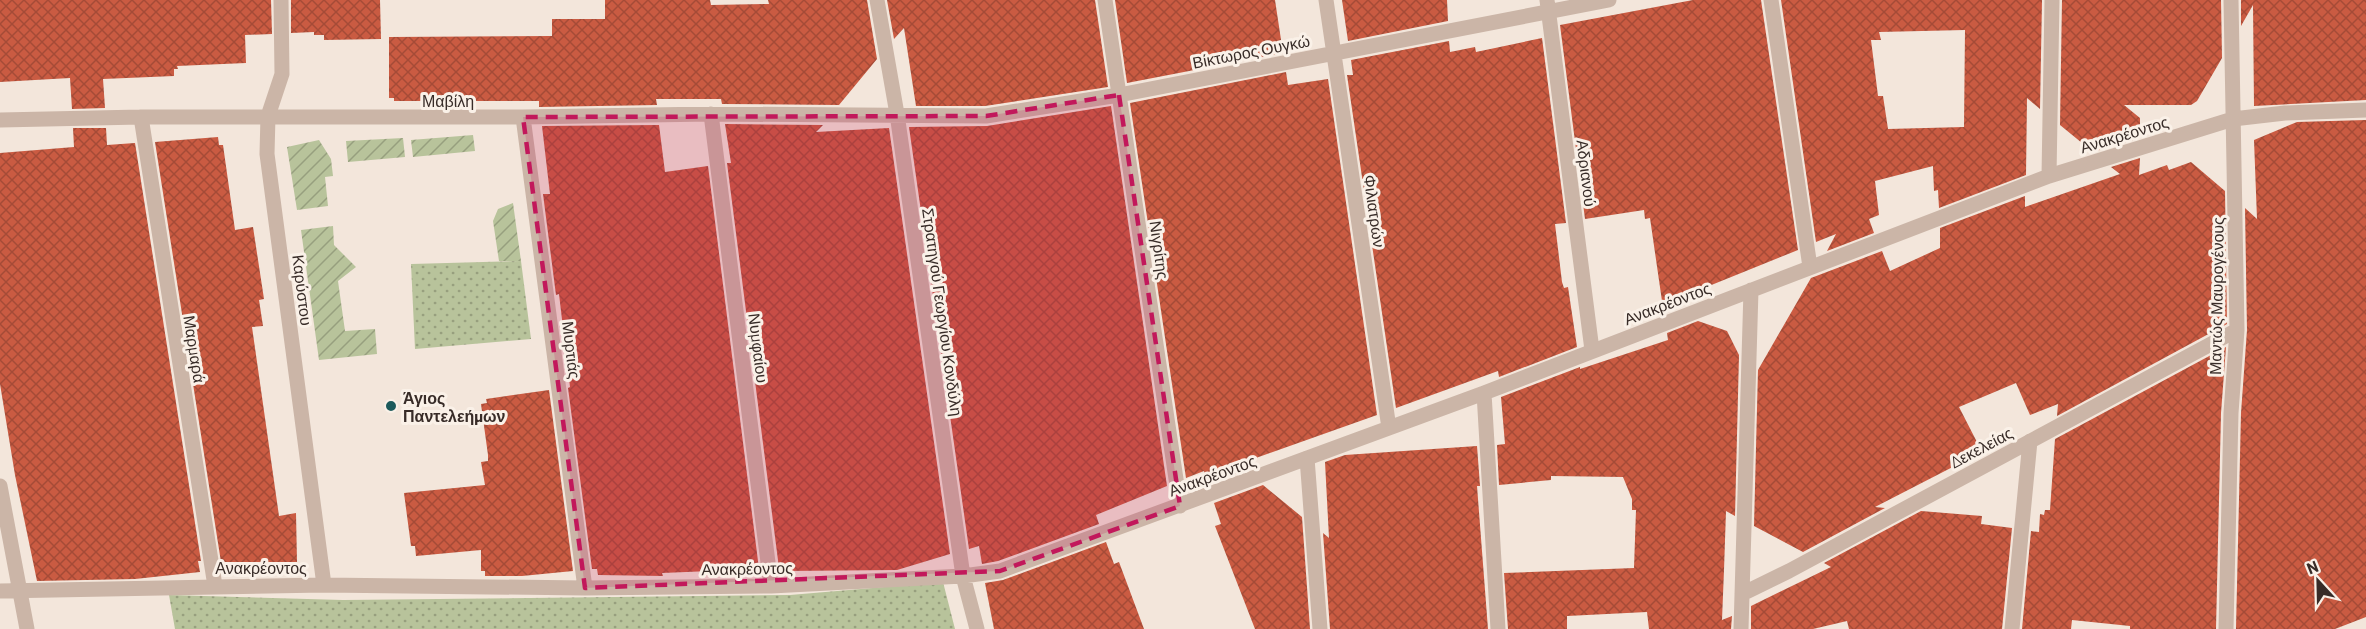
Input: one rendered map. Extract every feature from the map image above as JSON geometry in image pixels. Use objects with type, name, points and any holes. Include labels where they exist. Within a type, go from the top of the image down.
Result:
[{"type":"street","name":"Καρύστου","points":[[281,0],[282,74],[268,117],[267,154],[324,585]]},
{"type":"street","name":"Στρατηγού Γεωργίου Κονδύλη","points":[[877,0],[897,114],[963,576],[977,629]]},
{"type":"street","name":"Νιγρίτης","points":[[1106,0],[1180,506]]},
{"type":"street","name":"Φιλιατρών","points":[[1326,0],[1389,428]]},
{"type":"street","name":"Βίκτωρος Ουγκώ","points":[[897,114],[986,116],[1334,54],[1548,6],[1610,0]]},
{"type":"street","points":[[1771,0],[1810,267]]},
{"type":"street","points":[[2049,176],[2052,0]]},
{"type":"street","name":"Μαντώς Μαυρογένους","points":[[2226,629],[2231,413],[2237,330],[2231,0]]},
{"type":"street","name":"Αδριανού","points":[[1548,6],[1592,350]]},
{"type":"street","name":"Ανακρέοντος","points":[[0,591],[324,585],[585,588],[771,586],[963,576],[1000,571],[1484,393],[2049,176],[2233,119],[2285,113],[2366,110]]},
{"type":"street","name":"Νυμφαίου","points":[[711,114],[771,586]]},
{"type":"street","name":"Μαβίλη","points":[[0,120],[141,117],[897,114]]},
{"type":"street","name":"Μαρμαρά","points":[[141,117],[215,586]]},
{"type":"street","name":"Μυρτιάς","points":[[523,117],[585,588]]},
{"type":"street","points":[[1741,629],[1751,290]]},
{"type":"street","name":"Δεκελείας","points":[[1742,594],[2237,330]]},
{"type":"street","points":[[1484,393],[1498,629]]},
{"type":"street","points":[[2012,629],[2030,441]]},
{"type":"street","points":[[1307,459],[1320,629]]},
{"type":"street","points":[[0,486],[27,629]]},
{"type":"highlighted area","points":[[1119,95],[1180,506],[1000,571],[585,588],[523,117],[986,116]]},
{"type":"green space","points":[[473,135],[475,151],[413,157],[411,140]]},
{"type":"green space","points":[[403,138],[405,157],[348,162],[346,141]]},
{"type":"green space","points":[[319,140],[331,159],[333,176],[325,177],[328,206],[297,210],[287,147]]},
{"type":"green space","points":[[513,203],[521,261],[499,261],[493,221],[498,209]]},
{"type":"green space","points":[[333,226],[334,245],[356,267],[338,281],[345,331],[375,329],[377,354],[319,360],[301,230]]},
{"type":"green space","points":[[521,261],[531,339],[415,349],[411,264]]},
{"type":"green space","points":[[943,582],[955,629],[175,629],[169,595],[343,600],[790,595]]},
{"type":"building","points":[[0,0],[271,0],[272,34],[245,35],[246,63],[177,66],[178,69],[174,69],[174,76],[103,79],[105,108],[72,109],[70,78],[0,82]]},
{"type":"building","points":[[291,0],[380,0],[381,39],[324,40],[324,35],[314,35],[314,32],[291,33]]},
{"type":"building","points":[[605,0],[710,0],[711,5],[769,4],[768,0],[867,0],[877,59],[839,105],[722,104],[721,99],[656,99],[657,105],[539,107],[539,101],[394,101],[394,98],[389,98],[389,37],[552,36],[552,19],[605,19]]},
{"type":"building","points":[[887,0],[1095,0],[1108,87],[985,106],[916,106],[904,28],[894,39]]},
{"type":"building","points":[[1115,0],[1275,0],[1283,53],[1127,83]]},
{"type":"building","points":[[1342,0],[1447,0],[1448,21],[1348,41]]},
{"type":"building","points":[[1693,0],[1761,0],[1798,250],[1704,288],[1662,301],[1650,218],[1645,219],[1644,210],[1585,219],[1560,25]]},
{"type":"building","points":[[1781,0],[2042,0],[2040,109],[2027,98],[2026,175],[1939,208],[1938,190],[1934,191],[1933,166],[1875,181],[1879,215],[1869,219],[1874,233],[1827,251],[1836,234],[1816,242]],"holes":[[[1965,30],[1964,127],[1888,129],[1883,96],[1878,96],[1871,40],[1881,40],[1879,32]]]},
{"type":"building","points":[[2062,0],[2221,0],[2222,58],[2197,101],[2191,105],[2124,105],[2140,118],[2140,138],[2093,152],[2060,125]]},
{"type":"building","points":[[2241,0],[2366,0],[2366,100],[2254,106],[2253,5],[2241,26]]},
{"type":"building","points":[[1542,38],[1566,223],[1555,224],[1562,282],[1564,288],[1568,287],[1577,347],[1499,377],[1498,371],[1396,408],[1347,75],[1353,75],[1351,60],[1449,41],[1450,52],[1475,47],[1476,52]]},
{"type":"building","points":[[1286,72],[1288,85],[1328,79],[1377,415],[1253,459],[1254,467],[1208,484],[1204,471],[1186,478],[1130,103]]},
{"type":"building","points":[[1111,106],[1167,486],[1096,515],[1099,524],[998,561],[982,564],[979,546],[969,549],[909,127],[987,126]]},
{"type":"building","points":[[2366,120],[2366,617],[2335,629],[2236,629],[2241,413],[2247,330],[2245,208],[2257,219],[2254,140],[2297,122]]},
{"type":"building","points":[[725,124],[823,125],[816,132],[889,128],[950,554],[897,570],[783,571],[783,568],[779,568],[727,163],[731,163]]},
{"type":"building","points":[[659,125],[665,172],[708,166],[759,569],[662,573],[663,576],[598,575],[597,569],[592,569],[568,388],[570,387],[559,294],[556,295],[543,194],[550,194],[542,126]]},
{"type":"building","points":[[73,128],[106,128],[107,145],[135,143],[201,561],[198,561],[200,572],[135,579],[37,581],[15,475],[0,384],[0,153],[74,147]]},
{"type":"building","points":[[218,137],[219,145],[223,145],[235,230],[253,227],[264,299],[259,300],[263,326],[252,327],[279,516],[296,513],[297,562],[221,562],[155,142]]},
{"type":"building","points":[[2140,158],[2139,175],[2167,165],[2169,170],[2191,162],[2225,191],[2227,324],[2057,416],[2058,404],[2030,415],[2016,383],[1959,407],[1979,446],[1973,448],[1976,455],[1875,507],[1885,508],[1803,552],[1754,526],[1758,370],[1811,278],[1882,251],[1890,271],[1940,248],[1940,228],[2025,196],[2025,207],[2120,174],[2111,167]]},
{"type":"building","points":[[1698,321],[1727,331],[1739,355],[1735,516],[1726,511],[1722,620],[1732,616],[1731,629],[1649,629],[1647,612],[1567,616],[1567,629],[1508,629],[1504,573],[1634,568],[1636,510],[1632,510],[1632,499],[1623,477],[1551,476],[1551,480],[1499,485],[1497,445],[1505,444],[1501,397],[1580,367],[1580,369],[1668,340],[1667,333]]},
{"type":"building","points":[[2226,347],[2221,413],[2216,629],[2130,629],[2130,626],[2072,620],[2071,629],[2022,629],[2031,531],[2039,532],[2040,514],[2044,515],[2045,510],[2050,510],[2055,439]]},
{"type":"building","points":[[549,390],[573,571],[522,576],[485,576],[485,571],[481,571],[481,550],[416,556],[415,546],[411,546],[404,493],[485,485],[481,462],[488,461],[488,455],[481,404],[487,403],[486,399]]},
{"type":"building","points":[[1477,446],[1480,486],[1477,486],[1488,629],[1330,629],[1323,533],[1329,538],[1325,462],[1345,455]]},
{"type":"building","points":[[1263,485],[1302,517],[1310,629],[1255,629],[1215,526],[1221,524],[1214,503]]},
{"type":"building","points":[[1921,511],[1982,516],[1981,524],[2012,528],[2002,629],[1849,629],[1847,621],[1813,629],[1751,629],[1751,606],[1831,567],[1824,563]]},
{"type":"building","points":[[1106,542],[1114,564],[1119,562],[1144,629],[994,629],[985,583],[1003,580]]},
{"type":"place","name":"Άγιος Παντελεήμων","points":[[391,406]]}]
